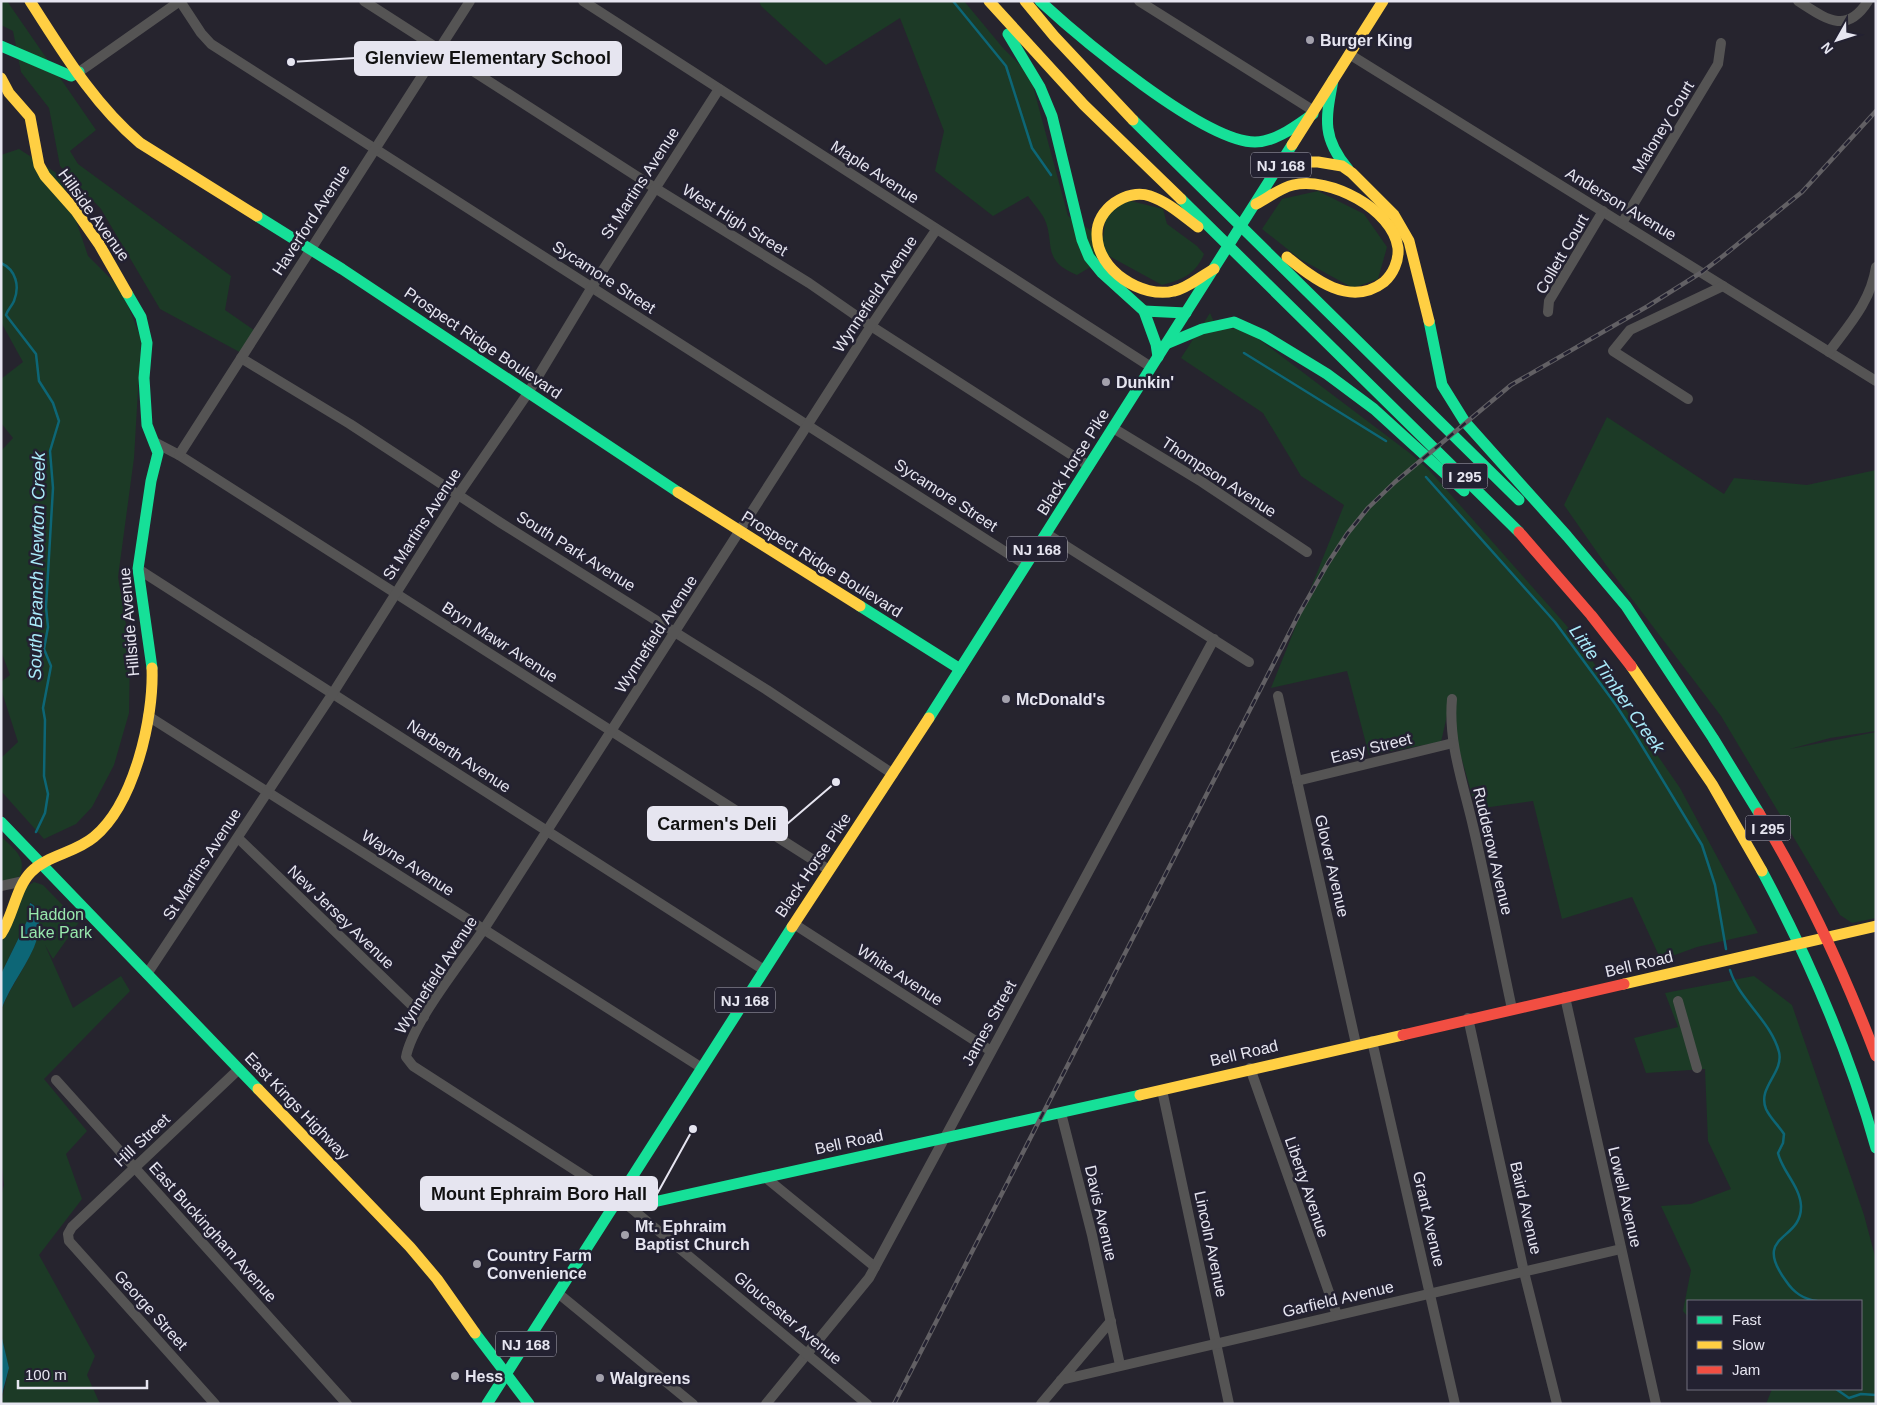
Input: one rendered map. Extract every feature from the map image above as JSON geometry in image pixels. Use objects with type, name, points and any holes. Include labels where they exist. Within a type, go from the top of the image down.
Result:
[{"type":"main road","name":"Prospect Ridge Boulevard","points":[[30,1],[106,112],[123,130],[140,143],[310,249],[740,531],[960,669]]},
{"type":"main road","points":[[988,1],[1040,88],[1052,116],[1082,240],[1088,257],[1102,273],[1144,311],[1156,344],[1158,357]]},
{"type":"main road","name":"I 295","points":[[988,1],[1084,105],[1489,500],[1564,582],[1623,653],[1674,724],[1743,834],[1788,920],[1825,1001],[1862,1100],[1876,1148]]},
{"type":"main road","name":"I 295","points":[[1026,1],[1096,82],[1549,531],[1590,576],[1676,682],[1724,754],[1780,850],[1838,962],[1876,1056]]},
{"type":"main road","points":[[1040,1],[1059,20],[1119,69],[1208,126],[1237,139],[1253,143],[1268,140],[1284,133],[1313,112]]},
{"type":"main road","name":"NJ 168","points":[[1166,344],[1277,171],[1381,2]]},
{"type":"main road","points":[[1,46],[71,76],[78,72]]},
{"type":"main road","name":"Hillside Avenue","points":[[1,78],[9,93],[30,117],[39,165],[45,176],[76,211],[100,244],[141,316],[147,343],[144,378],[147,425],[158,453],[149,480],[138,569],[150,644],[151,689],[148,716],[139,754],[127,787],[104,826],[93,838],[45,869],[33,870],[24,881]]},
{"type":"main road","points":[[1333,80],[1327,114],[1328,142],[1334,154],[1394,216],[1409,241],[1427,313],[1438,371],[1449,398],[1465,422],[1587,559],[1626,607],[1676,682]]},
{"type":"main road","points":[[1277,171],[1297,162],[1318,162],[1342,166],[1357,178]]},
{"type":"main road","points":[[1200,184],[1290,260],[1335,289],[1358,296],[1369,293],[1381,285],[1391,274],[1397,261],[1397,246],[1392,231],[1360,201],[1342,190],[1314,182],[1294,185],[1256,204]]},
{"type":"main road","points":[[1214,269],[1173,291],[1147,289],[1128,282],[1109,266],[1097,244],[1096,225],[1104,210],[1120,198],[1144,194],[1159,200],[1200,228],[1255,271]]},
{"type":"main road","points":[[1144,311],[1186,313]]},
{"type":"main road","points":[[1166,344],[1202,329],[1234,322],[1263,334],[1327,374],[1374,409],[1564,582]]},
{"type":"main road","name":"Black Horse Pike","points":[[487,1404],[764,970],[1047,534],[1166,344]]},
{"type":"main road","name":"East Kings Highway","points":[[1,822],[410,1247],[437,1279],[506,1376],[529,1404]]},
{"type":"main road","points":[[1,934],[12,915],[24,881]]},
{"type":"main road","name":"Bell Road","points":[[620,1198],[640,1205],[1061,1113],[1250,1068],[1876,926]]},
{"type":"street","points":[[78,72],[180,1]]},
{"type":"street","name":"Sycamore Street","points":[[180,1],[201,33],[212,44],[1026,565]]},
{"type":"street","name":"West High Street","points":[[364,1],[655,188],[809,283],[871,326],[1089,466]]},
{"type":"street","name":"Haverford Avenue","points":[[179,455],[470,1]]},
{"type":"street","name":"Maple Avenue","points":[[583,1],[1151,367]]},
{"type":"street","points":[[1139,1],[1313,112]]},
{"type":"street","points":[[1798,1],[1829,20],[1836,22],[1848,20],[1858,15],[1868,1]]},
{"type":"street","name":"Maloney Court","points":[[1622,223],[1718,64],[1721,43]]},
{"type":"street","name":"Anderson Avenue","points":[[1349,54],[1876,381]]},
{"type":"street","name":"St Martins Avenue","points":[[147,974],[333,693],[458,495],[528,393],[592,287],[718,89]]},
{"type":"street","name":"Collett Court","points":[[1548,312],[1550,301],[1603,211]]},
{"type":"street","name":"Wynnefield Avenue","points":[[620,1198],[412,1066],[406,1057],[408,1046],[424,1018],[484,929],[546,830],[676,632],[871,326],[936,230]]},
{"type":"street","points":[[1829,352],[1865,303],[1874,283],[1876,267]]},
{"type":"street","points":[[1688,399],[1613,351],[1630,330],[1723,286]]},
{"type":"street","name":"South Park Avenue","points":[[241,358],[350,424],[458,495],[676,632],[893,774]]},
{"type":"street","name":"Thompson Avenue","points":[[1113,428],[1202,482],[1307,552]]},
{"type":"street","name":"Bryn Mawr Avenue","points":[[154,442],[179,455],[829,870]]},
{"type":"street","points":[[1047,534],[1249,662]]},
{"type":"street","name":"Narberth Avenue","points":[[138,569],[764,970]]},
{"type":"street","name":"James Street","points":[[766,1404],[869,1278],[943,1138],[1214,640]]},
{"type":"street","name":"Glover Avenue","points":[[1278,696],[1356,1044]]},
{"type":"street","name":"Rudderow Avenue","points":[[1452,698],[1450,718],[1453,743],[1473,824],[1512,1009]]},
{"type":"street","name":"Wayne Avenue","points":[[148,716],[702,1068]]},
{"type":"street","name":"Easy Street","points":[[1297,782],[1453,743]]},
{"type":"street","name":"New Jersey Avenue","points":[[238,838],[424,1018]]},
{"type":"street","points":[[1,886],[24,881]]},
{"type":"street","name":"White Avenue","points":[[794,924],[991,1051]]},
{"type":"street","name":"Lowell Avenue","points":[[1566,997],[1656,1404]]},
{"type":"street","points":[[1678,1001],[1697,1068]]},
{"type":"street","name":"Baird Avenue","points":[[1468,1018],[1524,1272],[1557,1404]]},
{"type":"street","name":"Grant Avenue","points":[[1372,1041],[1455,1404]]},
{"type":"street","name":"Liberty Avenue","points":[[1250,1068],[1337,1315]]},
{"type":"street","name":"Hill Street","points":[[68,1234],[72,1227],[239,1069]]},
{"type":"street","name":"East Buckingham Avenue","points":[[56,1080],[347,1404]]},
{"type":"street","name":"Lincoln Avenue","points":[[1162,1090],[1229,1404]]},
{"type":"street","name":"Davis Avenue","points":[[1061,1113],[1120,1366]]},
{"type":"street","points":[[765,1177],[875,1267]]},
{"type":"street","name":"Gloucester Avenue","points":[[620,1198],[867,1404]]},
{"type":"street","name":"George Street","points":[[68,1234],[69,1241],[215,1404]]},
{"type":"street","name":"Garfield Avenue","points":[[1061,1380],[1621,1249]]},
{"type":"street","points":[[558,1294],[693,1404]]},
{"type":"street","points":[[1040,1404],[1111,1321]]},
{"type":"green space","points":[[1,1],[7,1],[96,130],[70,151],[78,164],[231,276],[225,310],[258,333],[245,355],[160,309],[101,209],[60,166],[49,108],[21,72],[13,31],[1,25]]},
{"type":"green space","points":[[759,1],[964,1],[1003,48],[1030,75],[1068,216],[1103,238],[1106,215],[1123,199],[1163,209],[1167,224],[1197,246],[1204,254],[1201,261],[1188,275],[1162,285],[1109,256],[1077,275],[1065,269],[1053,257],[1044,218],[1028,196],[993,216],[935,171],[944,131],[900,18],[826,65],[761,6]]},
{"type":"green space","points":[[19,149],[61,176],[88,256],[122,290],[141,339],[134,458],[118,577],[130,649],[129,713],[114,765],[92,807],[76,824],[44,839],[1,791],[1,758],[18,742],[1,689],[1,682],[10,675],[1,651],[1,451],[13,438],[1,423],[1,379],[23,362],[1,322],[1,155]]},
{"type":"green space","points":[[1318,191],[1364,214],[1387,247],[1378,279],[1353,288],[1300,259],[1262,229],[1282,199]]},
{"type":"green space","points":[[1210,313],[1216,326],[1248,331],[1411,454],[1429,470],[1573,633],[1680,788],[1758,933],[1697,947],[1661,960],[1632,897],[1562,919],[1533,801],[1476,809],[1448,711],[1441,742],[1369,755],[1347,671],[1271,688],[1344,505],[1301,476],[1263,413],[1181,358]]},
{"type":"green space","points":[[1607,417],[1724,494],[1734,478],[1807,485],[1876,470],[1876,731],[1830,738],[1790,749],[1876,732],[1876,918],[1852,923],[1840,915],[1721,716],[1606,565],[1564,505]]},
{"type":"green space","points":[[1,836],[18,854],[22,863],[22,869],[20,876],[1,883]]},
{"type":"green space","name":"Haddon Lake Park","points":[[34,882],[43,885],[79,922],[53,959],[45,945],[73,1008],[121,976],[130,991],[44,1079],[87,1131],[66,1154],[82,1199],[39,1255],[95,1356],[87,1375],[100,1404],[1,1404],[9,1368],[1,1334],[1,1196],[4,1185],[1,1160],[1,1010],[35,945],[39,928],[37,907],[30,902],[27,921],[1,974],[1,937],[26,887]]},
{"type":"green space","points":[[1754,976],[1792,1005],[1864,1215],[1876,1260],[1876,1404],[1766,1404],[1772,1390],[1862,1390],[1862,1300],[1687,1300],[1687,1316],[1683,1311],[1691,1270],[1661,1206],[1691,1204],[1731,1189],[1708,1141],[1705,1069],[1646,1073],[1634,1038],[1678,1027],[1665,993]]},
{"type":"water","points":[[30,903],[34,905],[38,914],[39,930],[37,939],[1,1010],[1,974],[27,921]]},
{"type":"water","points":[[1,1334],[9,1368],[1,1398]]},
{"type":"waterway","name":"Little Timber Creek","points":[[953,1],[1006,66],[1032,148],[1051,175]]},
{"type":"waterway","name":"South Branch Newton Creek","points":[[1,263],[13,274],[17,290],[14,301],[6,315],[36,354],[39,381],[53,403],[59,421],[50,451],[53,488],[46,607],[48,627],[44,649],[51,666],[43,708],[45,720],[44,776],[48,794],[45,813],[36,832]]},
{"type":"waterway","name":"Little Timber Creek","points":[[1244,353],[1386,441]]},
{"type":"waterway","name":"Little Timber Creek","points":[[1426,477],[1555,622],[1616,705],[1636,736],[1702,845],[1715,885],[1726,949]]},
{"type":"waterway","name":"Little Timber Creek","points":[[1730,970],[1740,991],[1769,1030],[1779,1052],[1780,1060],[1778,1067],[1767,1087],[1764,1101],[1766,1109],[1784,1134],[1783,1143],[1778,1153],[1798,1192],[1801,1206],[1799,1218],[1776,1246],[1774,1254],[1777,1265],[1792,1289],[1803,1297],[1812,1300]]},
{"type":"waterway","name":"Little Timber Creek","points":[[1837,1390],[1849,1398],[1861,1394],[1876,1395]]},
{"type":"railway","points":[[894,1404],[1299,614],[1347,534],[1368,508],[1395,482],[1511,385],[1648,306],[1702,272],[1723,256],[1802,192],[1876,111]]},
{"type":"traffic: fast","points":[[1040,1],[1143,85],[1205,125],[1233,137],[1255,142],[1271,139],[1286,132],[1313,114]]},
{"type":"traffic: fast","points":[[1008,34],[1040,87],[1052,116],[1082,240],[1089,257],[1102,273],[1144,311],[1156,344],[1158,357]]},
{"type":"traffic: fast","points":[[1,46],[71,76],[79,72]]},
{"type":"traffic: fast","points":[[1333,80],[1328,127],[1333,147],[1348,169]]},
{"type":"traffic: fast","points":[[1133,120],[1519,500]]},
{"type":"traffic: fast","points":[[929,718],[1292,145]]},
{"type":"traffic: fast","points":[[1181,199],[1519,532]]},
{"type":"traffic: fast","points":[[257,216],[342,269],[678,492]]},
{"type":"traffic: fast","points":[[127,293],[141,317],[147,343],[144,378],[147,425],[158,453],[151,481],[138,569],[152,668]]},
{"type":"traffic: fast","points":[[1144,311],[1186,313]]},
{"type":"traffic: fast","points":[[1429,321],[1442,385],[1465,422],[1567,536],[1626,606],[1713,738],[1759,813]]},
{"type":"traffic: fast","points":[[1166,344],[1202,329],[1234,322],[1263,335],[1327,374],[1374,409],[1464,491]]},
{"type":"traffic: fast","points":[[860,606],[960,669]]},
{"type":"traffic: fast","points":[[1,822],[258,1089]]},
{"type":"traffic: fast","points":[[1762,871],[1796,938],[1826,1006],[1853,1076],[1876,1148]]},
{"type":"traffic: fast","points":[[487,1404],[792,927]]},
{"type":"traffic: fast","points":[[620,1199],[640,1205],[1140,1095]]},
{"type":"traffic: fast","points":[[475,1333],[529,1404]]},
{"type":"traffic: slow","points":[[30,1],[93,94],[123,128],[140,143],[257,216]]},
{"type":"traffic: slow","points":[[989,1],[1084,105],[1181,199]]},
{"type":"traffic: slow","points":[[1025,1],[1054,36],[1133,120]]},
{"type":"traffic: slow","points":[[1292,145],[1383,1]]},
{"type":"traffic: slow","points":[[1,78],[9,93],[30,117],[39,165],[45,176],[76,211],[99,244],[127,293]]},
{"type":"traffic: slow","points":[[1277,171],[1297,162],[1318,162],[1342,166],[1352,173],[1394,215],[1409,241],[1429,321]]},
{"type":"traffic: slow","points":[[1256,204],[1293,185],[1308,184],[1341,191],[1357,198],[1385,220],[1394,234],[1398,248],[1393,271],[1387,279],[1371,289],[1358,292],[1333,288],[1309,274],[1287,257]]},
{"type":"traffic: slow","points":[[1198,227],[1163,202],[1141,194],[1123,198],[1107,209],[1098,226],[1097,235],[1099,248],[1113,270],[1124,279],[1148,291],[1174,291],[1189,285],[1214,269]]},
{"type":"traffic: slow","points":[[678,492],[860,606]]},
{"type":"traffic: slow","points":[[1631,666],[1712,784],[1762,871]]},
{"type":"traffic: slow","points":[[1,934],[9,919],[18,893],[31,872],[45,862],[79,847],[94,837],[108,822],[120,804],[139,759],[145,735],[152,688],[152,668]]},
{"type":"traffic: slow","points":[[792,927],[929,718]]},
{"type":"traffic: slow","points":[[1624,984],[1876,926]]},
{"type":"traffic: slow","points":[[1140,1095],[1403,1035]]},
{"type":"traffic: slow","points":[[258,1089],[410,1247],[437,1279],[475,1333]]},
{"type":"traffic: jam","points":[[1519,532],[1591,615],[1631,666]]},
{"type":"traffic: jam","points":[[1759,813],[1793,872],[1823,932],[1851,993],[1876,1056]]},
{"type":"traffic: jam","points":[[1403,1035],[1624,984]]},
{"type":"place","name":"Burger King","points":[[1310,40]]},
{"type":"place","name":"Glenview Elementary School","points":[[291,62]]},
{"type":"place","name":"Dunkin'","points":[[1106,382]]},
{"type":"place","name":"McDonald's","points":[[1006,699]]},
{"type":"place","name":"Carmen's Deli","points":[[836,782]]},
{"type":"place","name":"Mount Ephraim Boro Hall","points":[[693,1129]]},
{"type":"place","name":"Mt. Ephraim Baptist Church","points":[[625,1235]]},
{"type":"place","name":"Country Farm Convenience","points":[[477,1264]]},
{"type":"place","name":"Hess","points":[[455,1376]]},
{"type":"place","name":"Walgreens","points":[[600,1378]]}]
